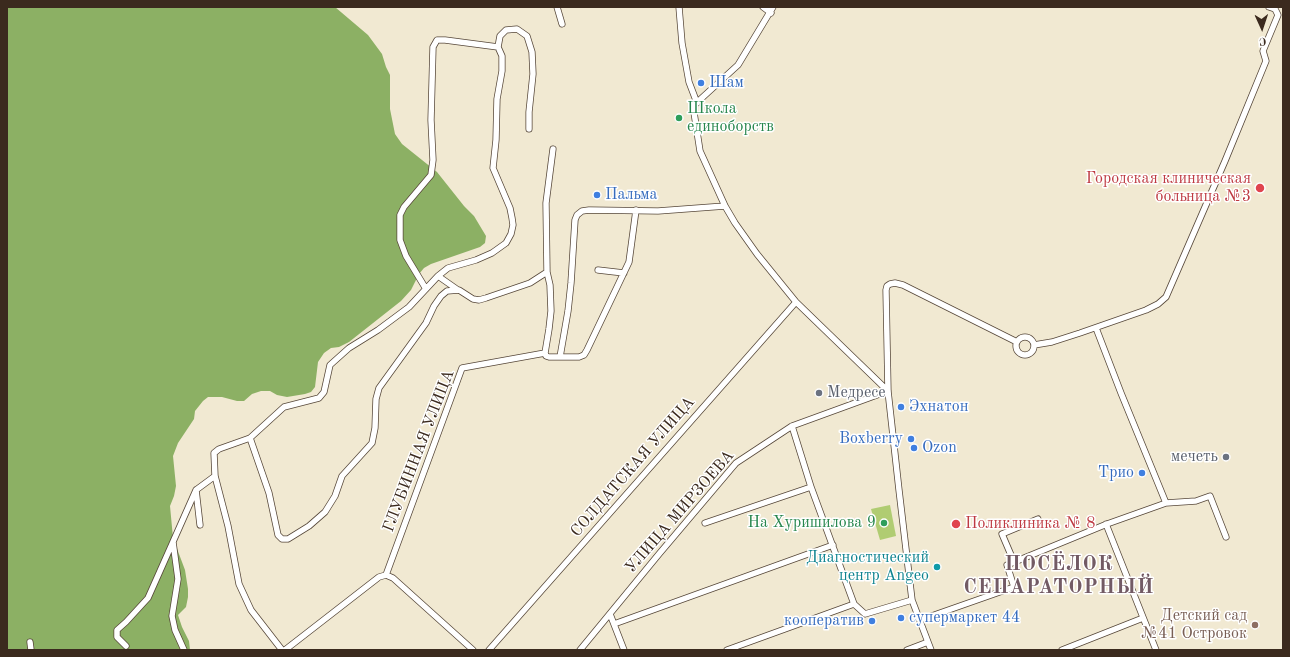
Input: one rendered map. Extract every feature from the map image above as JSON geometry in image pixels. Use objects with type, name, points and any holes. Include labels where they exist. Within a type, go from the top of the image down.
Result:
[{"type":"street","points":[[557,7],[562,24]]},
{"type":"street","points":[[679,7],[682,43],[689,82],[697,103]]},
{"type":"street","points":[[763,7],[772,10],[738,65],[693,106],[700,151],[725,206],[757,254],[796,302],[888,391]]},
{"type":"street","points":[[1034,346],[1096,328],[1146,310],[1158,304],[1166,297],[1265,64],[1263,51],[1278,15],[1275,10],[1269,7]]},
{"type":"street","points":[[473,650],[393,578],[386,575],[379,577],[284,650],[251,610],[239,584],[228,526],[215,476],[214,453],[219,449],[250,438],[284,408],[319,398],[324,392],[330,365],[349,348],[378,330],[409,307],[438,276],[448,268],[476,260],[492,253],[506,243],[511,234],[513,225],[510,208],[493,168],[498,99],[502,71],[502,56],[498,47],[500,36],[506,30],[517,30],[527,36],[532,52],[533,74],[529,112],[529,129]]},
{"type":"street","points":[[426,288],[406,256],[400,240],[400,215],[404,206],[431,175],[433,160],[431,120],[433,47],[437,40],[445,40],[498,47]]},
{"type":"street","points":[[553,149],[546,203],[547,272],[550,285],[551,311],[545,353],[546,356],[580,357],[584,355],[629,262],[636,210]]},
{"type":"street","points":[[560,357],[568,311],[575,220],[577,215],[582,211],[589,210],[658,210],[725,206]]},
{"type":"street","points":[[598,270],[624,273]]},
{"type":"street","points":[[438,276],[473,299],[479,300],[507,292],[530,283],[547,272]]},
{"type":"street","points":[[931,650],[912,600],[888,391],[887,286],[895,283],[903,285],[1017,342]]},
{"type":"street","points":[[250,438],[268,493],[278,535],[282,539],[288,539],[309,526],[325,512],[335,496],[342,476],[372,443],[375,428],[376,399],[379,388],[426,323],[434,306],[441,296],[448,291],[459,290]]},
{"type":"street","name":"СОЛДАТСКАЯ УЛИЦА","points":[[490,650],[796,302]]},
{"type":"street","points":[[1096,328],[1166,503]]},
{"type":"street","points":[[1025,337],[1031,340],[1034,346],[1034,349],[1029,354],[1022,355],[1016,348],[1017,342],[1025,337]]},
{"type":"street","name":"ГЛУБИННАЯ УЛИЦА","points":[[386,575],[462,368],[545,353]]},
{"type":"street","name":"УЛИЦА МИРЗОЕВА","points":[[580,650],[736,463],[792,426],[888,391]]},
{"type":"street","points":[[792,426],[811,487],[854,604],[865,614],[912,600]]},
{"type":"street","points":[[126,646],[117,637],[117,630],[148,598],[196,490],[215,476]]},
{"type":"street","points":[[705,523],[811,487]]},
{"type":"street","points":[[196,490],[200,525]]},
{"type":"street","points":[[920,620],[1014,587],[1007,565],[1106,524],[1166,503],[1196,501],[1210,496],[1226,537]]},
{"type":"street","points":[[1014,562],[1002,534],[1038,519]]},
{"type":"street","points":[[1106,524],[1156,650]]},
{"type":"street","points":[[173,542],[178,579],[172,616],[175,630],[184,650]]},
{"type":"street","points":[[614,624],[833,545]]},
{"type":"street","points":[[727,650],[854,604]]},
{"type":"street","points":[[610,614],[624,650]]},
{"type":"street","points":[[1062,650],[1143,618]]},
{"type":"street","points":[[30,642],[31,650]]},
{"type":"street","points":[[907,650],[928,642]]},
{"type":"green space","points":[[7,7],[335,7],[368,35],[382,54],[390,75],[390,109],[395,134],[402,144],[437,172],[464,206],[474,216],[486,236],[485,243],[480,247],[431,264],[424,268],[419,274],[411,290],[401,301],[349,342],[339,347],[331,348],[324,353],[318,362],[315,387],[311,392],[287,397],[277,395],[270,391],[261,391],[252,394],[244,401],[237,401],[222,397],[208,397],[195,411],[194,419],[178,443],[173,456],[176,486],[170,506],[173,538],[185,570],[188,589],[186,607],[178,615],[189,641],[190,650],[7,650]]},
{"type":"green space","name":"На Хуришилова 9","points":[[890,505],[896,536],[880,540],[871,509]]},
{"type":"place","name":"Шам","points":[[701,83]]},
{"type":"place","name":"Школа единоборств","points":[[679,118]]},
{"type":"place","name":"Городская клиническая больница №3","points":[[1260,188]]},
{"type":"place","name":"Пальма","points":[[597,195]]},
{"type":"place","name":"Медресе","points":[[819,393]]},
{"type":"place","name":"Эхнатон","points":[[901,407]]},
{"type":"place","name":"Boxberry","points":[[911,439]]},
{"type":"place","name":"Ozon","points":[[914,448]]},
{"type":"place","name":"мечеть","points":[[1226,457]]},
{"type":"place","name":"Трио","points":[[1142,473]]},
{"type":"place","name":"На Хуришилова 9","points":[[884,523]]},
{"type":"place","name":"Поликлиника № 8","points":[[956,524]]},
{"type":"place","name":"Диагностический центр Angeo","points":[[937,567]]},
{"type":"place","name":"супермаркет 44","points":[[901,618]]},
{"type":"place","name":"кооператив","points":[[872,621]]},
{"type":"place","name":"Детский сад №41 Островок","points":[[1255,625]]},
{"type":"district","name":"ПОСЁЛОК СЕПАРАТОРНЫЙ","points":[[1059,576]]}]
